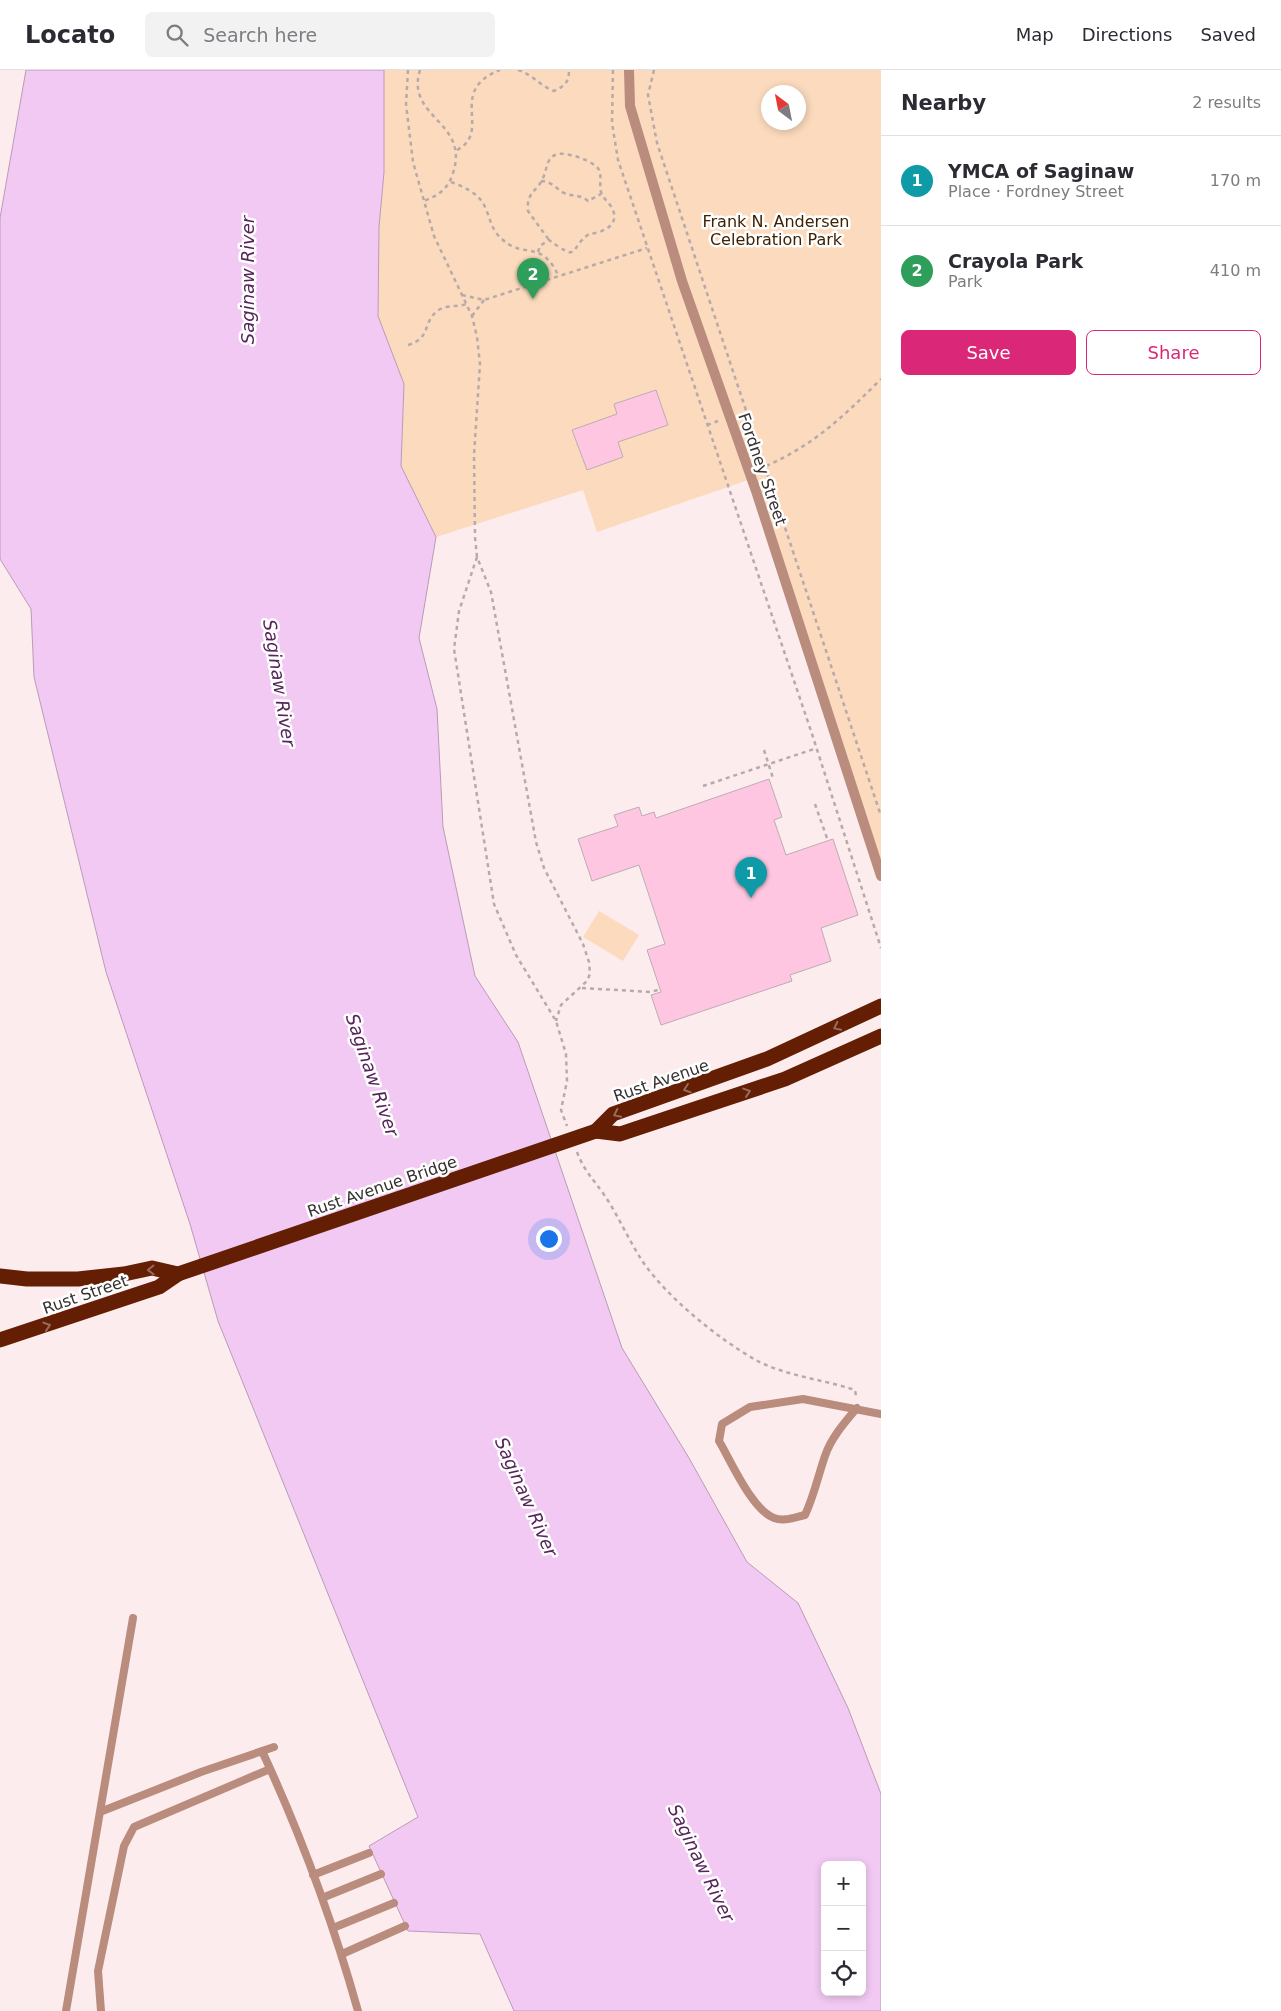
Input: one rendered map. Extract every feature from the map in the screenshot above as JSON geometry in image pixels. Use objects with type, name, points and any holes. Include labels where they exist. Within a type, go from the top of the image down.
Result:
[{"type":"highway","name":"Rust Avenue","points":[[596,1131],[613,1114],[737,1071],[796,1047],[881,1006]]},
{"type":"highway","points":[[596,1131],[620,1134],[785,1079],[881,1036]]},
{"type":"highway","name":"Rust Avenue Bridge","points":[[178,1274],[596,1131]]},
{"type":"highway","points":[[0,1276],[27,1279],[78,1279],[124,1274],[152,1268],[178,1274]]},
{"type":"highway","name":"Rust Street","points":[[0,1340],[159,1287],[178,1274]]},
{"type":"street","name":"Fordney Street","points":[[629,70],[630,106],[682,281],[756,491],[881,876]]},
{"type":"lane","points":[[857,1408],[841,1428],[826,1454],[813,1498],[805,1515],[786,1519],[774,1518],[758,1507],[718,1441],[722,1424],[750,1407],[802,1399],[857,1408],[881,1414]]},
{"type":"lane","points":[[66,2011],[133,1618]]},
{"type":"lane","points":[[100,1812],[274,1747]]},
{"type":"lane","points":[[262,1752],[322,1898],[342,1954],[358,2011]]},
{"type":"lane","points":[[101,2011],[98,1971],[124,1846],[134,1827],[270,1768]]},
{"type":"lane","points":[[313,1875],[369,1853]]},
{"type":"lane","points":[[322,1898],[381,1874]]},
{"type":"lane","points":[[333,1928],[394,1902]]},
{"type":"lane","points":[[342,1954],[405,1926]]},
{"type":"path","points":[[408,70],[406,104],[413,162],[434,236],[472,316],[480,364],[474,455],[477,557],[491,592],[536,842],[544,868],[583,944],[589,962],[590,974],[582,988],[572,994],[562,1005],[556,1021]]},
{"type":"path","points":[[420,70],[418,86],[422,101],[428,112],[451,134],[458,156],[450,182],[437,195],[424,201]]},
{"type":"path","points":[[457,150],[466,145],[470,139],[472,131],[470,107],[472,95],[478,82],[500,70]]},
{"type":"path","points":[[518,70],[526,72],[544,87],[554,91],[563,87],[569,79],[569,70]]},
{"type":"path","points":[[613,70],[612,123],[618,160],[817,748],[881,948]]},
{"type":"path","points":[[654,70],[648,95],[657,143],[881,816]]},
{"type":"path","points":[[562,153],[596,164],[600,174],[601,194],[613,212],[612,222],[608,229],[602,233],[589,234],[576,250],[572,252],[562,250],[549,240],[528,211],[530,194],[541,182],[549,160],[553,155],[562,153]]},
{"type":"path","points":[[450,182],[467,188],[479,197],[485,206],[495,232],[505,242],[538,252],[553,262],[559,277]]},
{"type":"path","points":[[541,182],[552,183],[562,192],[583,196],[588,201],[601,194]]},
{"type":"path","points":[[538,252],[540,246],[549,240]]},
{"type":"path","points":[[461,294],[484,300],[647,248]]},
{"type":"path","points":[[472,316],[484,300]]},
{"type":"path","points":[[408,345],[418,342],[426,333],[429,322],[435,313],[444,307],[467,304]]},
{"type":"path","points":[[765,466],[797,452],[827,431],[881,379]]},
{"type":"path","points":[[477,557],[459,611],[454,649],[494,904],[516,955],[556,1021],[566,1054],[567,1081],[562,1110],[568,1127]]},
{"type":"path","points":[[703,786],[817,748]]},
{"type":"path","points":[[764,750],[773,778]]},
{"type":"path","points":[[815,804],[828,841]]},
{"type":"path","points":[[582,988],[651,992],[661,989]]},
{"type":"path","points":[[574,1144],[583,1169],[605,1196],[642,1260],[659,1284],[697,1318],[754,1359],[785,1372],[855,1390],[857,1408]]},
{"type":"green space","name":"Frank N. Andersen Celebration Park","points":[[384,70],[881,70],[881,876],[751,479],[597,532],[583,490],[436,537],[401,466],[404,384],[378,316],[379,227],[384,172]]},
{"type":"green space","points":[[599,911],[639,935],[623,961],[583,937]]},
{"type":"water","name":"Saginaw River","points":[[26,70],[384,70],[384,172],[379,227],[378,316],[404,384],[401,466],[436,537],[419,638],[437,709],[443,827],[475,976],[518,1042],[622,1348],[689,1458],[747,1562],[798,1603],[848,1708],[881,1794],[881,2011],[514,2011],[480,1934],[408,1931],[369,1846],[418,1817],[218,1321],[190,1224],[106,972],[34,677],[31,609],[0,559],[0,218]]},
{"type":"building","points":[[656,390],[668,425],[618,442],[623,457],[587,470],[572,430],[617,414],[614,404]]},
{"type":"building","points":[[769,779],[782,817],[774,820],[786,855],[833,839],[858,915],[821,928],[831,961],[790,975],[792,981],[661,1025],[651,995],[661,992],[647,950],[665,944],[639,865],[592,881],[578,839],[618,826],[614,815],[639,807],[642,816],[654,812],[656,818]]},
{"type":"place","name":"Crayola Park","points":[[533,299]]},
{"type":"place","name":"YMCA of Saginaw","points":[[751,898]]}]
